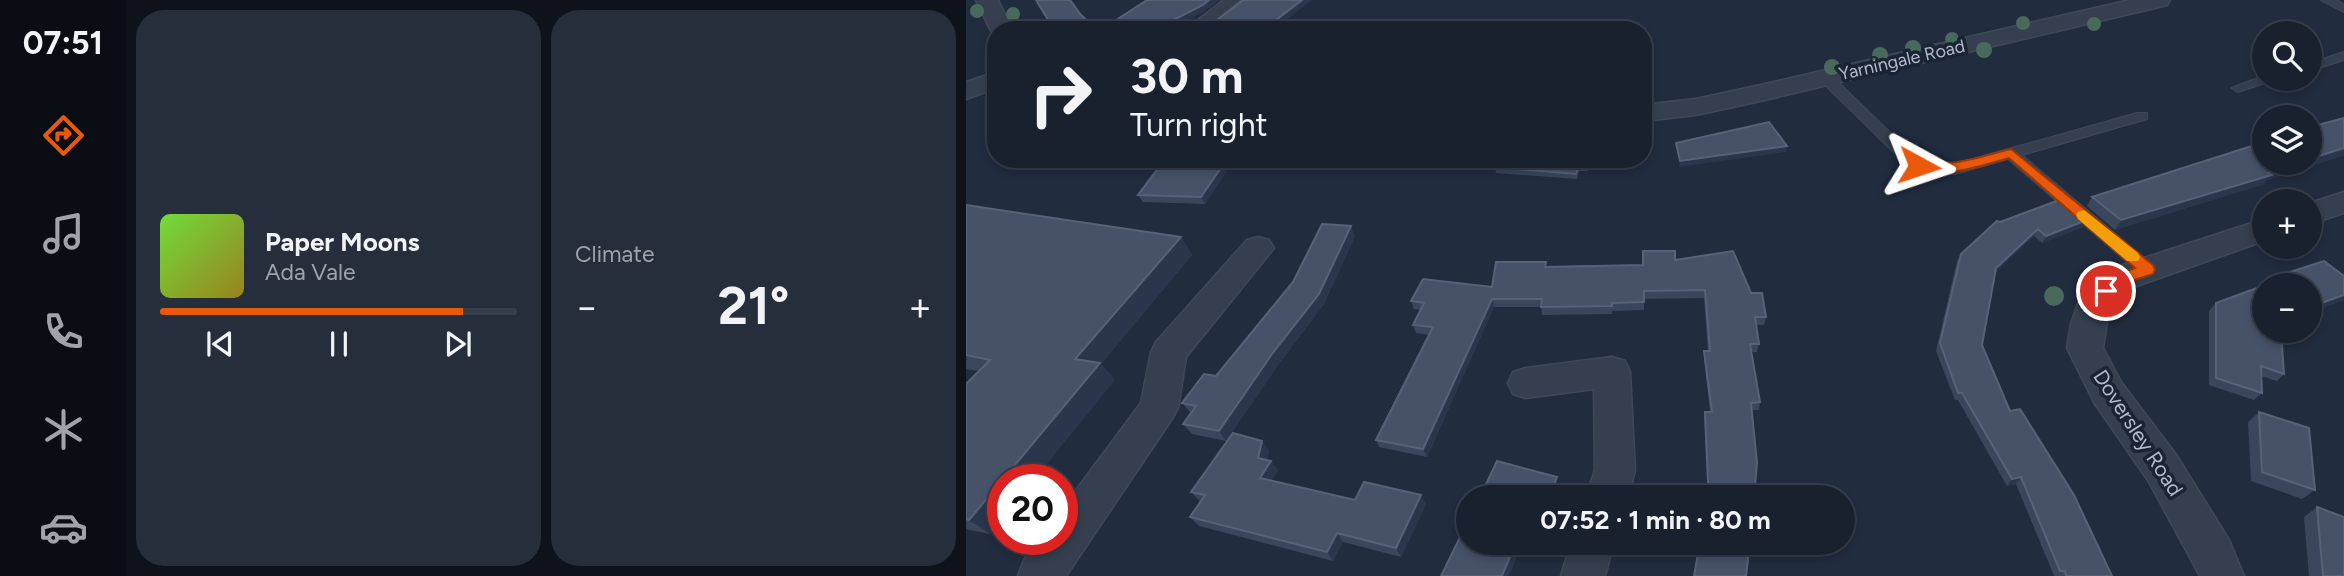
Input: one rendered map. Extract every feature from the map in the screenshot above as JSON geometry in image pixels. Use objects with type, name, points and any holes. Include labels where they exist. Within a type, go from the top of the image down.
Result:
[{"type":"street","points":[[987,0],[997,21]]},
{"type":"street","points":[[1209,21],[1238,0]]},
{"type":"street","name":"Yarningale Road","points":[[1652,113],[1696,107],[2159,0]]},
{"type":"street","points":[[966,91],[987,83]]},
{"type":"street","points":[[2322,210],[2344,202]]},
{"type":"street","name":"Doversley Road","points":[[2222,576],[2214,555],[2163,469],[2108,393],[2085,348],[2093,303],[2119,279],[2252,234]]},
{"type":"street","points":[[1040,576],[1159,408],[1169,352],[1258,248]]},
{"type":"street","points":[[1526,383],[1612,372],[1615,470],[1611,485]]},
{"type":"street","points":[[1583,576],[1589,555]]},
{"type":"lane","points":[[2327,0],[2344,8]]},
{"type":"lane","points":[[2322,63],[2344,56]]},
{"type":"lane","points":[[1826,78],[1919,166],[1939,170],[1955,169],[2141,116]]},
{"type":"lane","points":[[2238,88],[2252,84]]},
{"type":"lane","points":[[2011,153],[2147,270]]},
{"type":"building","points":[[1036,0],[1070,0],[1087,21],[1049,21]]},
{"type":"building","points":[[1147,0],[1209,0],[1172,21],[1115,21]]},
{"type":"building","points":[[1243,0],[1302,0],[1275,21],[1216,21]]},
{"type":"building","points":[[2344,118],[2344,148],[2322,155],[2322,124]]},
{"type":"building","points":[[1769,122],[1787,146],[1680,161],[1676,143]]},
{"type":"building","points":[[2252,146],[2252,175],[2272,175],[2121,220],[2092,197]]},
{"type":"building","points":[[1158,168],[1221,168],[1201,197],[1138,195]]},
{"type":"building","points":[[1507,168],[1578,168],[1576,174]]},
{"type":"building","points":[[2062,199],[2087,220],[2046,236],[2038,229],[1996,268],[1982,345],[2010,411],[2020,409],[2074,495],[2112,576],[2066,576],[2065,571],[2060,571],[2021,477],[2012,479],[1962,393],[1958,393],[1940,343],[1961,254],[1997,221]]},
{"type":"building","points":[[966,205],[1181,237],[1075,359],[1100,363],[1016,464],[987,464],[987,498],[969,520],[966,519],[966,384],[990,360],[966,355]]},
{"type":"building","points":[[1322,224],[1351,226],[1319,294],[1272,354],[1219,431],[1183,424],[1196,406],[1182,403],[1204,374],[1216,376],[1293,282]]},
{"type":"building","points":[[1643,251],[1675,251],[1675,260],[1733,251],[1751,293],[1762,293],[1766,317],[1755,317],[1759,344],[1750,344],[1760,402],[1751,403],[1757,463],[1755,485],[1708,485],[1705,412],[1712,412],[1704,351],[1710,351],[1705,290],[1644,291],[1644,302],[1612,303],[1612,306],[1541,307],[1542,299],[1492,299],[1423,449],[1376,440],[1433,327],[1413,325],[1424,303],[1411,301],[1423,279],[1492,287],[1496,262],[1546,262],[1545,267],[1643,265]]},
{"type":"building","points":[[2324,261],[2344,276],[2344,295],[2322,303],[2322,273],[2287,273]]},
{"type":"building","points":[[2252,290],[2252,343],[2282,343],[2284,374],[2261,366],[2262,393],[2216,378],[2216,303]]},
{"type":"building","points":[[2259,412],[2309,428],[2315,490],[2262,472]]},
{"type":"building","points":[[1233,433],[1262,441],[1258,458],[1271,461],[1260,478],[1355,500],[1364,482],[1421,495],[1396,548],[1337,533],[1327,552],[1190,517],[1205,495],[1191,492]]},
{"type":"building","points":[[1497,461],[1557,477],[1554,485],[1486,485]]},
{"type":"building","points":[[2317,507],[2344,517],[2344,576],[2323,576]]},
{"type":"building","points":[[1456,545],[1456,555],[1511,555],[1502,576],[1441,576]]},
{"type":"building","points":[[1698,555],[1748,555],[1746,576],[1694,576]]},
{"type":"slow traffic","points":[[2084,215],[2133,257]]},
{"type":"route","points":[[1919,166],[1939,170],[1955,169],[2011,153],[2147,270],[2119,279],[2106,291]]}]
